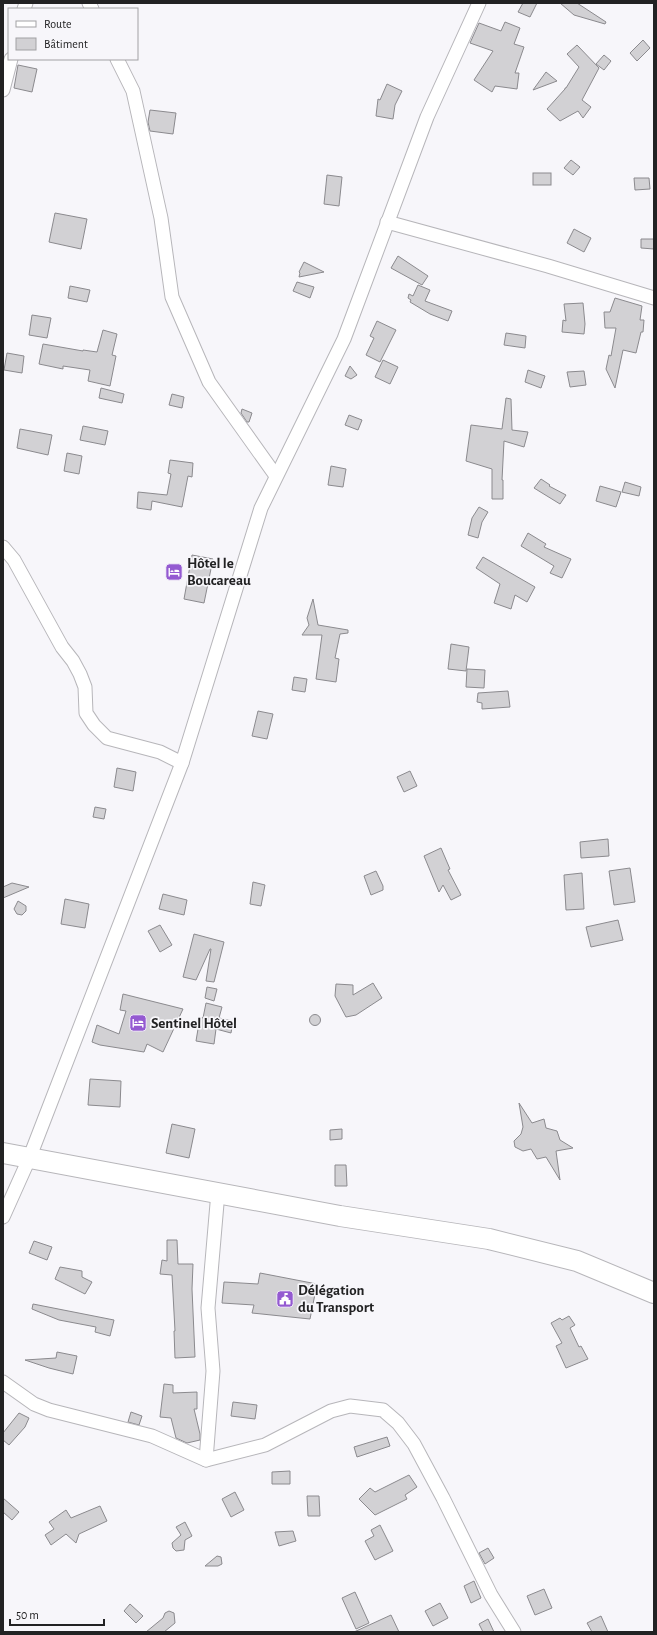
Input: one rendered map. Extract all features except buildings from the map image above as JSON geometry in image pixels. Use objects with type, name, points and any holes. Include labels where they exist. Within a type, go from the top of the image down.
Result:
[{"type":"main road","points":[[3,1153],[340,1216],[489,1239],[577,1261],[654,1293]]},
{"type":"street","points":[[3,1217],[29,1159],[182,763],[261,508],[344,338],[426,117],[479,3]]},
{"type":"street","points":[[3,90],[11,60]]},
{"type":"street","points":[[118,60],[133,91],[160,218],[172,297],[209,382],[276,476]]},
{"type":"street","points":[[387,222],[548,266],[654,298]]},
{"type":"street","points":[[3,547],[14,560],[62,647],[73,661],[80,674],[85,687],[86,713],[94,725],[107,738],[160,752],[182,763]]},
{"type":"street","points":[[206,1460],[213,1371],[208,1308],[218,1192]]},
{"type":"street","points":[[3,1382],[34,1404],[49,1410],[152,1436],[206,1460],[265,1445],[331,1411],[350,1406],[383,1410],[398,1423],[414,1444],[491,1594],[514,1632]]},
{"type":"place","name":"Hôtel le Boucareau","points":[[174,572]]},
{"type":"place","name":"Sentinel Hôtel","points":[[138,1023]]},
{"type":"place","name":"Délégation du Transport","points":[[285,1299]]}]
